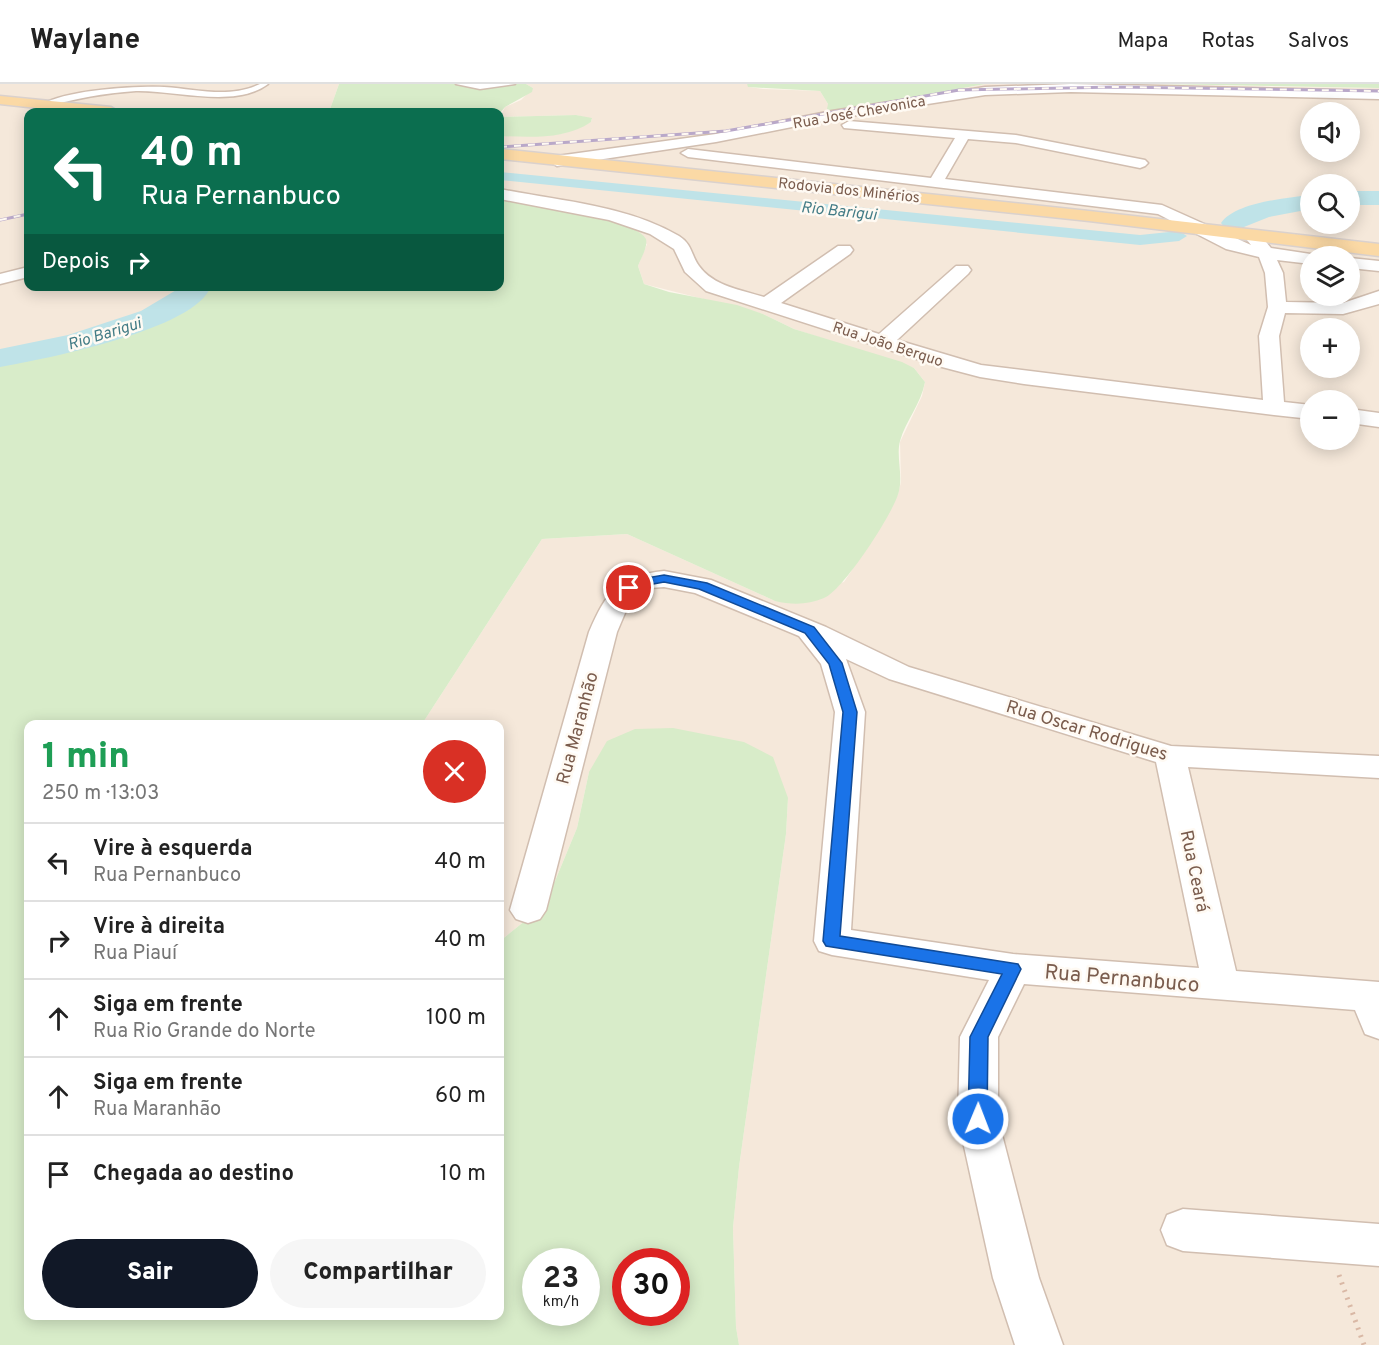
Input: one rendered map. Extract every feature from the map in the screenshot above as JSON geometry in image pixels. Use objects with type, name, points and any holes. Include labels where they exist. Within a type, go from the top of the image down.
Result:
[{"type":"main road","points":[[0,100],[73,108]]},
{"type":"main road","name":"Rodovia dos Minérios","points":[[504,154],[947,200],[1379,250]]},
{"type":"street","name":"Rua José Chevonica","points":[[557,161],[653,149],[956,94],[1012,89],[1227,90],[1379,95]]},
{"type":"street","points":[[802,122],[965,133],[1016,139],[1140,163]]},
{"type":"street","points":[[936,182],[965,133]]},
{"type":"street","points":[[653,149],[1162,210],[1199,229]]},
{"type":"street","name":"Rua João Berquo","points":[[504,195],[598,213],[652,230],[672,239],[685,249],[689,265],[699,278],[724,291],[980,371],[1300,411]]},
{"type":"street","name":"Rodovia dos Minérios","points":[[1199,229],[1233,245],[1266,254],[1300,258]]},
{"type":"street","points":[[1251,234],[1266,254],[1274,273],[1277,307],[1269,336],[1274,408]]},
{"type":"street","points":[[766,305],[844,250]]},
{"type":"street","points":[[1360,264],[1379,266]]},
{"type":"street","points":[[882,342],[962,270]]},
{"type":"street","points":[[0,279],[24,273]]},
{"type":"street","points":[[1277,307],[1345,310],[1362,306],[1379,297]]},
{"type":"street","points":[[1360,417],[1379,420]]},
{"type":"street","name":"Rua Oscar Rodrigues","points":[[664,579],[702,586],[809,630],[899,673],[1170,756],[1379,767]]},
{"type":"street","name":"Rua Maranhão","points":[[528,910],[607,623],[615,604],[629,588],[645,581],[664,579]]},
{"type":"street","name":"Rua Pernanbuco","points":[[809,630],[835,663],[850,712],[832,941],[1012,969],[1221,986],[1375,1005]]},
{"type":"street","name":"Rua Ceará","points":[[1170,756],[1221,986]]},
{"type":"street","points":[[1012,969],[979,1037],[978,1119],[1016,1278],[1039,1345]]},
{"type":"street","points":[[1183,1230],[1379,1245]]},
{"type":"lane","points":[[44,105],[84,94],[141,90],[226,94],[251,90],[265,84]]},
{"type":"lane","points":[[459,84],[480,87],[512,84]]},
{"type":"path","points":[[1327,1241],[1364,1345]]},
{"type":"shaded area","points":[[0,84],[339,84],[330,108],[24,108],[24,291],[205,291],[189,309],[22,354],[0,364]]},
{"type":"shaded area","points":[[526,84],[747,84],[749,87],[763,89],[820,91],[828,104],[853,110],[985,84],[1379,88],[1379,1345],[739,1345],[736,1327],[733,1228],[739,1167],[786,834],[788,798],[589,772],[577,828],[555,881],[531,916],[504,938],[504,720],[425,720],[542,539],[627,534],[775,601],[844,582],[884,522],[898,494],[901,482],[900,442],[922,396],[925,382],[914,368],[794,329],[763,314],[644,284],[638,266],[647,244],[578,212],[504,194],[504,136],[543,136],[564,133],[591,122],[592,119],[576,115],[504,117],[505,107],[521,100],[533,88]]},
{"type":"green space","points":[[339,84],[526,84],[533,88],[532,92],[504,108],[330,108]]},
{"type":"green space","points":[[747,84],[985,84],[832,112],[827,109],[828,104],[820,91],[748,87]]},
{"type":"green space","points":[[1155,84],[1379,84],[1379,88]]},
{"type":"green space","points":[[576,115],[592,118],[591,122],[570,132],[535,137],[504,136],[504,117]]},
{"type":"green space","points":[[504,194],[603,218],[639,232],[646,239],[645,249],[638,266],[644,284],[669,292],[737,305],[794,329],[902,362],[914,368],[925,382],[900,441],[900,485],[895,501],[879,532],[855,566],[833,592],[824,598],[794,604],[775,601],[627,534],[542,539],[425,720],[24,720],[24,1320],[504,1320],[504,938],[531,916],[555,881],[577,828],[589,772],[607,741],[635,729],[673,728],[744,742],[773,757],[788,798],[786,834],[739,1167],[733,1228],[736,1327],[739,1345],[0,1345],[0,364],[22,354],[189,309],[205,291],[504,291]]},
{"type":"waterway","name":"Rio Barigui","points":[[504,176],[1140,240],[1179,236]]},
{"type":"waterway","name":"Rio Barigui","points":[[1360,198],[1379,198]]},
{"type":"waterway","name":"Rio Barigui","points":[[1234,223],[1262,210],[1300,204]]},
{"type":"waterway","name":"Rio Barigui","points":[[0,358],[75,343],[152,317],[194,294],[195,291]]},
{"type":"railway","points":[[504,147],[726,131],[959,90],[1116,87],[1379,91]]},
{"type":"railway","points":[[0,220],[24,215]]},
{"type":"route","points":[[629,588],[645,581],[664,579],[702,586],[809,630],[835,663],[850,712],[832,941],[1012,969],[979,1037],[978,1119]]}]
